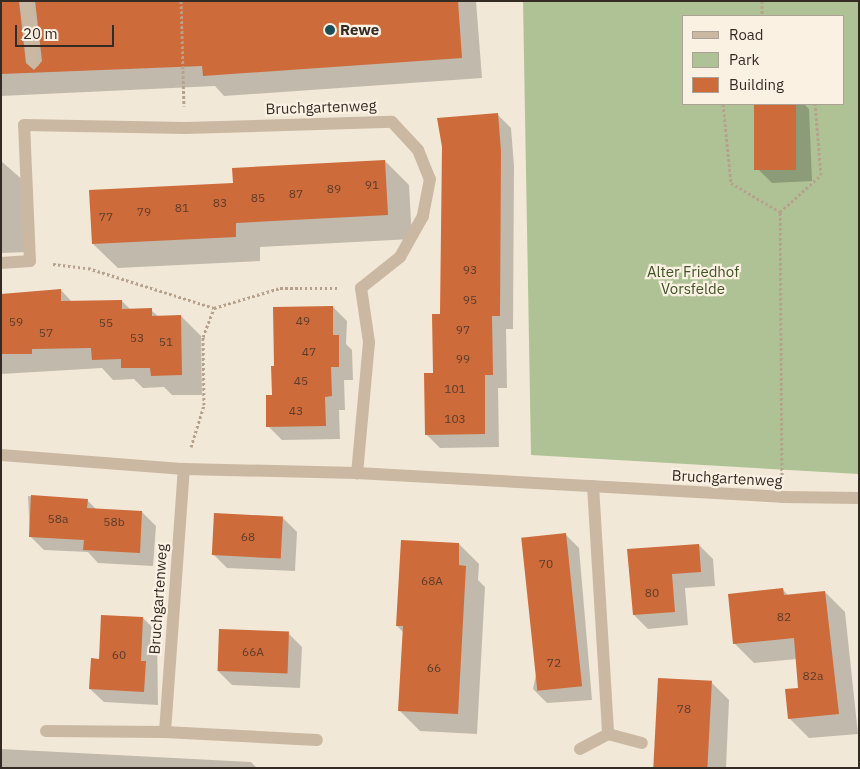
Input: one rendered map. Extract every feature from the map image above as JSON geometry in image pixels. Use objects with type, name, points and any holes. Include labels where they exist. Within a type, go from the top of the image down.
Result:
[{"type":"street","points":[[27,1],[34,62]]},
{"type":"street","name":"Bruchgartenweg","points":[[30,261],[24,126],[185,128],[392,122],[418,150],[430,179],[423,216],[400,257],[361,288]]},
{"type":"street","points":[[1,263],[30,261]]},
{"type":"street","points":[[357,473],[369,342],[361,288]]},
{"type":"street","name":"Bruchgartenweg","points":[[1,456],[184,469],[357,473],[782,498],[859,498]]},
{"type":"street","name":"Bruchgartenweg","points":[[165,732],[184,469]]},
{"type":"street","points":[[593,486],[608,734]]},
{"type":"street","points":[[46,731],[165,732],[317,740]]},
{"type":"street","points":[[580,749],[608,734],[642,743]]},
{"type":"path","points":[[181,1],[185,128]]},
{"type":"path","points":[[762,1],[762,15]]},
{"type":"path","points":[[723,105],[731,183],[780,212]]},
{"type":"path","points":[[782,498],[780,212],[821,175],[814,105]]},
{"type":"path","points":[[30,261],[88,268],[214,308],[280,288],[361,288]]},
{"type":"path","points":[[184,469],[204,405],[203,337],[214,308]]},
{"type":"green space","name":"Alter Friedhof Vorsfelde","points":[[523,1],[859,1],[859,474],[531,455]]},
{"type":"building","points":[[1,1],[19,1],[26,63],[34,70],[42,61],[35,1],[458,1],[462,58],[203,76],[202,66],[1,74]]},
{"type":"building","points":[[754,105],[796,105],[796,170],[754,170]]},
{"type":"building","points":[[498,113],[501,151],[500,316],[492,316],[493,375],[485,375],[485,434],[425,435],[424,373],[433,373],[432,314],[440,314],[442,147],[437,118]]},
{"type":"building","points":[[385,160],[388,215],[236,223],[236,237],[92,244],[89,190],[233,183],[232,168]]},
{"type":"building","points":[[61,289],[61,301],[122,300],[122,309],[152,308],[152,316],[181,315],[182,375],[151,376],[150,368],[121,368],[121,359],[92,360],[91,348],[32,349],[32,354],[1,354],[1,294]]},
{"type":"building","points":[[333,306],[333,335],[339,335],[339,367],[331,367],[332,396],[325,397],[326,426],[266,427],[266,395],[272,395],[271,366],[274,366],[273,307]]},
{"type":"building","points":[[31,495],[88,499],[87,508],[142,511],[140,553],[83,550],[84,540],[29,537]]},
{"type":"building","points":[[214,513],[283,517],[281,559],[212,555]]},
{"type":"building","points":[[566,533],[582,686],[537,691],[521,538]]},
{"type":"building","points":[[401,540],[459,543],[459,565],[466,566],[458,714],[398,711],[403,626],[396,626]]},
{"type":"building","points":[[699,544],[701,572],[672,574],[675,612],[633,615],[627,549]]},
{"type":"building","points":[[783,588],[784,595],[825,591],[839,714],[788,719],[785,689],[798,688],[794,638],[733,644],[728,594]]},
{"type":"building","points":[[101,615],[143,617],[141,661],[146,661],[144,692],[89,689],[91,658],[99,659]]},
{"type":"building","points":[[219,629],[289,631],[287,673],[218,671]]},
{"type":"building","points":[[658,678],[712,681],[707,768],[653,768]]},
{"type":"place","name":"Rewe","points":[[330,30]]}]
